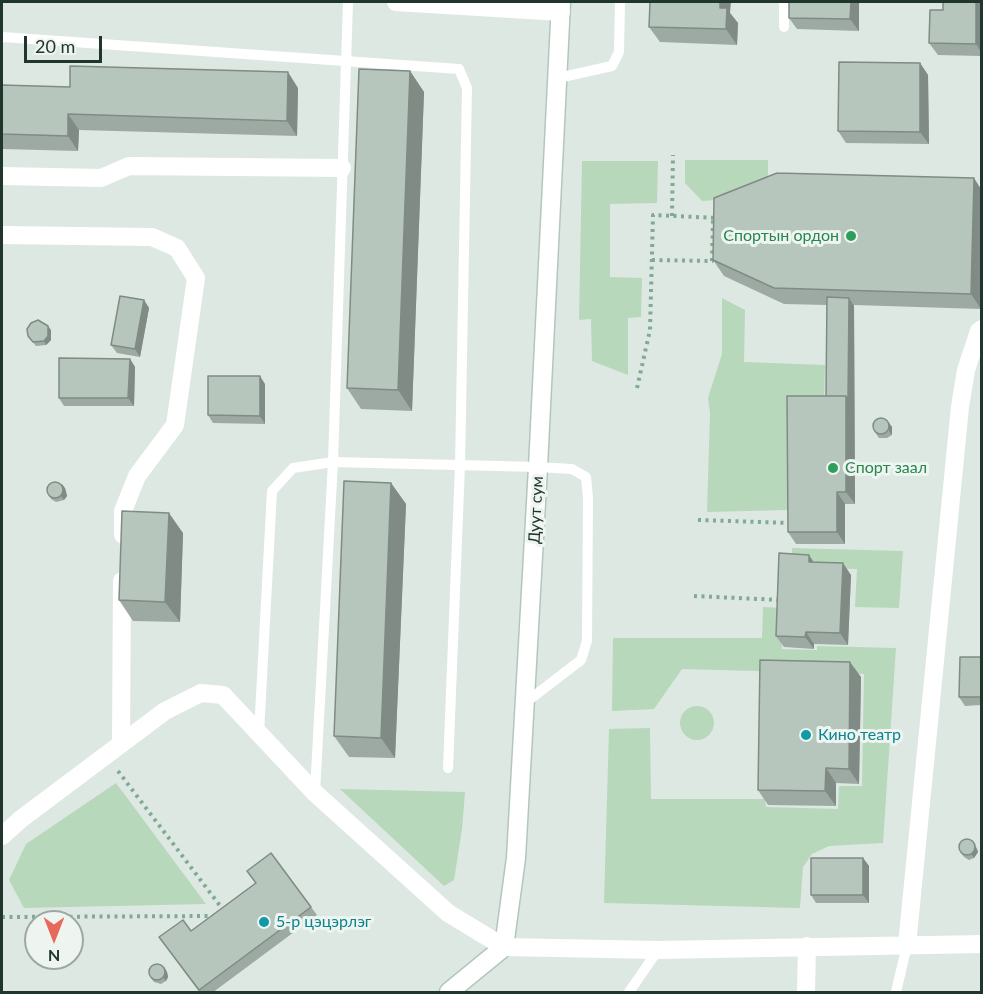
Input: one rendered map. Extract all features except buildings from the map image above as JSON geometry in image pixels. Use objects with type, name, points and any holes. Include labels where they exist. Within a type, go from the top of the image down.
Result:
[{"type":"street","points":[[396,2],[561,7]]},
{"type":"street","name":"Дуут сум","points":[[504,947],[516,858],[561,7]]},
{"type":"street","points":[[2,176],[101,178],[129,166],[342,168]]},
{"type":"street","points":[[2,235],[152,237],[177,248],[196,278],[175,425],[137,476],[123,511],[114,749]]},
{"type":"street","points":[[907,945],[960,407],[966,370],[981,329]]},
{"type":"street","points":[[2,836],[165,711],[201,693],[223,695],[315,793],[448,913],[504,947],[658,950],[981,944]]},
{"type":"street","points":[[806,993],[807,946]]},
{"type":"street","points":[[448,993],[504,947]]},
{"type":"lane","points":[[315,793],[333,462],[348,2]]},
{"type":"lane","points":[[558,78],[612,66],[619,52],[620,2]]},
{"type":"lane","points":[[784,2],[784,27]]},
{"type":"lane","points":[[2,37],[459,69],[467,88],[460,465],[448,768]]},
{"type":"lane","points":[[259,733],[272,491],[293,468],[333,462],[572,469],[586,477],[588,498],[587,641],[580,660],[525,703]]},
{"type":"lane","points":[[896,993],[907,945]]},
{"type":"lane","points":[[629,993],[658,950]]},
{"type":"path","points":[[672,216],[673,155]]},
{"type":"path","points":[[637,388],[650,330],[653,215],[725,218]]},
{"type":"path","points":[[652,260],[712,261],[712,218]]},
{"type":"path","points":[[698,520],[796,523]]},
{"type":"path","points":[[694,596],[786,601]]},
{"type":"path","points":[[2,917],[228,916],[114,749]]},
{"type":"green space","points":[[685,160],[768,160],[768,189],[730,199],[702,201],[685,183]]},
{"type":"green space","points":[[582,161],[658,161],[657,203],[610,204],[610,277],[642,278],[641,317],[628,318],[628,375],[592,361],[591,319],[579,320]]},
{"type":"green space","points":[[722,298],[745,310],[744,362],[825,365],[824,404],[789,510],[707,512],[710,413],[708,398],[722,354]]},
{"type":"green space","points":[[792,548],[903,551],[899,608],[855,607],[857,569],[822,568],[792,562]]},
{"type":"green space","points":[[763,607],[783,608],[782,649],[817,650],[817,646],[896,648],[883,843],[829,846],[812,854],[803,867],[800,908],[604,903],[609,729],[650,728],[651,799],[765,799],[766,807],[838,809],[839,786],[862,786],[864,674],[682,669],[654,709],[612,711],[613,638],[762,638]]},
{"type":"green space","points":[[697,706],[709,711],[714,723],[709,735],[697,740],[685,735],[680,723],[685,711]]},
{"type":"green space","points":[[116,783],[206,904],[24,908],[9,880],[26,844]]},
{"type":"green space","points":[[340,789],[465,792],[454,880],[444,886]]},
{"type":"place","name":"Спортын ордон","points":[[851,236]]},
{"type":"place","name":"Спорт заал","points":[[833,468]]},
{"type":"place","name":"Кино театр","points":[[806,735]]},
{"type":"place","name":"5-р цэцэрлэг","points":[[264,922]]}]
